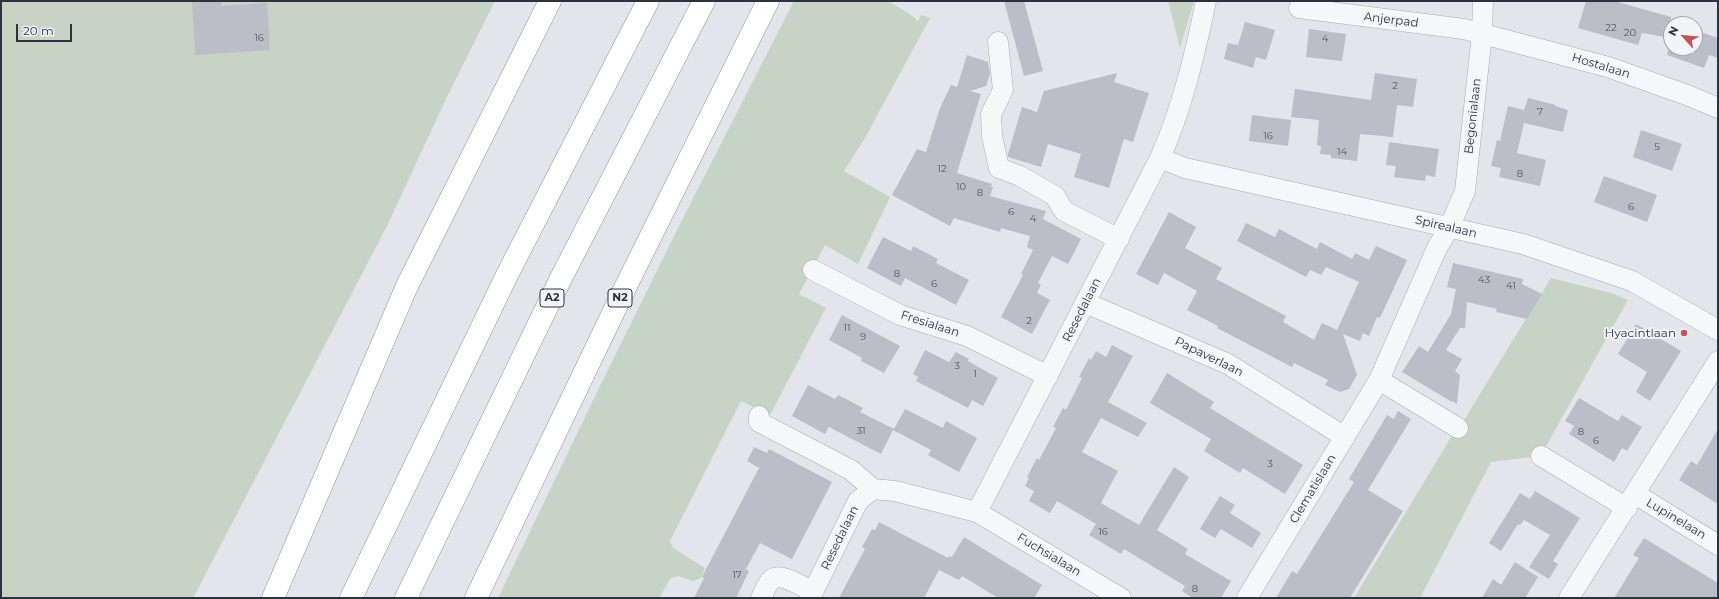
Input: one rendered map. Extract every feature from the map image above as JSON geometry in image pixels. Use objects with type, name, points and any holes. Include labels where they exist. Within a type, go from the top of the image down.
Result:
[{"type":"highway","points":[[273,598],[407,286],[550,1]]},
{"type":"highway","points":[[351,598],[508,273],[648,1]]},
{"type":"highway","name":"A2","points":[[406,598],[561,278],[704,1]]},
{"type":"highway","name":"N2","points":[[476,598],[626,286],[768,1]]},
{"type":"street","name":"Resedalaan","points":[[977,512],[1119,239],[1173,130],[1200,32],[1206,1]]},
{"type":"street","name":"Begonialaan","points":[[1449,228],[1465,191],[1482,34],[1483,1]]},
{"type":"street","name":"Anjerpad","points":[[1299,8],[1464,29],[1482,34]]},
{"type":"street","name":"Hostalaan","points":[[1482,34],[1608,67],[1687,95],[1718,108]]},
{"type":"street","points":[[998,42],[1003,90],[991,114],[992,136],[999,168],[1020,176],[1055,196],[1064,211],[1119,239]]},
{"type":"street","name":"Spirealaan","points":[[1160,158],[1185,168],[1523,244],[1632,281],[1718,330]]},
{"type":"street","name":"Clematislaan","points":[[1247,598],[1379,380],[1437,248],[1449,228]]},
{"type":"street","name":"Fresialaan","points":[[813,270],[900,315],[967,336],[1048,376]]},
{"type":"street","name":"Papaverlaan","points":[[1086,303],[1228,364],[1345,437]]},
{"type":"street","points":[[1569,598],[1718,361]]},
{"type":"street","points":[[1379,380],[1458,428]]},
{"type":"street","points":[[759,416],[759,422],[851,470],[873,489],[895,490],[977,512]]},
{"type":"street","points":[[1541,456],[1631,501]]},
{"type":"street","name":"Resedalaan","points":[[761,598],[771,580],[777,577],[784,577],[812,595],[858,501],[873,489]]},
{"type":"street","name":"Lupinelaan","points":[[1631,501],[1718,545]]},
{"type":"street","name":"Fuchsialaan","points":[[977,512],[1121,598]]},
{"type":"green space","points":[[1,1],[495,1],[446,99],[387,226],[193,598],[1,598]]},
{"type":"green space","points":[[794,1],[888,1],[910,14],[918,21],[921,15],[930,18],[865,138],[844,171],[890,197],[858,264],[825,245],[799,294],[826,308],[770,415],[741,401],[670,541],[673,548],[705,568],[701,578],[693,581],[678,576],[671,578],[659,598],[498,598],[685,214]]},
{"type":"green space","points":[[1168,1],[1194,1],[1180,48]]},
{"type":"green space","points":[[1551,278],[1611,293],[1628,300],[1544,450],[1540,456],[1491,462],[1420,598],[1354,598],[1456,429],[1464,420]]},
{"type":"building","points":[[192,1],[221,1],[221,6],[267,3],[270,50],[195,55]]},
{"type":"building","points":[[1004,1],[1024,1],[1043,71],[1024,76]]},
{"type":"building","points":[[1586,1],[1614,1],[1667,16],[1663,16],[1663,37],[1642,33],[1638,45],[1578,28]]},
{"type":"building","points":[[1245,22],[1275,30],[1266,60],[1256,57],[1253,68],[1224,59],[1228,43],[1238,45]]},
{"type":"building","points":[[1309,29],[1346,34],[1342,61],[1306,57]]},
{"type":"building","points":[[1703,33],[1718,38],[1718,58],[1709,55],[1704,68],[1670,56],[1703,56]]},
{"type":"building","points":[[967,55],[988,62],[990,74],[986,86],[970,91],[981,94],[957,173],[992,184],[991,187],[993,187],[990,196],[1046,211],[1043,219],[1081,239],[1068,264],[1052,256],[1038,283],[1041,285],[1037,293],[1050,300],[1032,334],[1001,317],[1023,275],[1021,274],[1033,250],[1027,247],[1030,236],[1001,228],[1000,232],[954,218],[950,226],[892,195],[917,149],[926,152],[940,108],[951,85],[957,87]]},
{"type":"building","points":[[1117,73],[1114,82],[1149,93],[1133,142],[1124,139],[1109,188],[1074,177],[1081,154],[1048,144],[1041,167],[1008,157],[1022,107],[1037,112],[1044,91]]},
{"type":"building","points":[[1375,73],[1417,79],[1413,107],[1397,105],[1393,137],[1360,134],[1357,161],[1331,158],[1331,155],[1320,154],[1321,146],[1317,145],[1319,120],[1291,117],[1295,89],[1371,100]]},
{"type":"building","points":[[1528,98],[1556,105],[1555,106],[1568,110],[1563,132],[1524,123],[1517,153],[1546,160],[1540,186],[1499,177],[1501,168],[1491,166],[1497,140],[1500,141],[1508,106],[1524,110]]},
{"type":"building","points":[[1252,115],[1291,120],[1288,146],[1249,141]]},
{"type":"building","points":[[1641,130],[1682,144],[1672,171],[1633,157]]},
{"type":"building","points":[[1389,142],[1439,149],[1435,177],[1426,175],[1425,181],[1394,177],[1396,166],[1386,165]]},
{"type":"building","points":[[1604,176],[1657,195],[1647,222],[1594,202]]},
{"type":"building","points":[[1169,212],[1196,227],[1185,248],[1222,268],[1216,279],[1286,316],[1283,322],[1314,340],[1322,323],[1337,330],[1359,282],[1326,267],[1321,275],[1310,270],[1306,277],[1237,241],[1246,223],[1275,237],[1279,229],[1317,249],[1320,242],[1352,259],[1355,253],[1369,260],[1376,246],[1407,260],[1380,318],[1377,317],[1369,336],[1363,333],[1360,341],[1343,334],[1357,375],[1349,389],[1340,392],[1325,385],[1328,380],[1294,363],[1292,367],[1217,328],[1218,326],[1187,310],[1197,291],[1164,273],[1158,285],[1136,274]]},
{"type":"building","points":[[883,237],[911,251],[913,246],[938,259],[936,263],[969,280],[956,305],[905,278],[901,286],[867,268]]},
{"type":"building","points":[[1453,263],[1523,279],[1522,284],[1542,294],[1527,319],[1496,312],[1497,309],[1467,302],[1465,328],[1460,328],[1446,350],[1462,359],[1455,371],[1460,375],[1457,404],[1402,372],[1419,346],[1428,352],[1451,314],[1456,289],[1447,287]]},
{"type":"building","points":[[842,315],[900,346],[884,373],[861,361],[862,358],[829,340]]},
{"type":"building","points":[[1636,324],[1681,351],[1650,401],[1636,392],[1647,372],[1618,354]]},
{"type":"building","points":[[1112,345],[1133,356],[1108,402],[1147,423],[1138,437],[1101,418],[1082,452],[1118,471],[1101,503],[1139,525],[1174,467],[1189,477],[1157,530],[1188,549],[1185,554],[1231,581],[1221,598],[1193,598],[1182,591],[1185,586],[1124,549],[1121,554],[1089,535],[1096,524],[1057,501],[1050,513],[1029,501],[1034,491],[1025,486],[1029,478],[1027,477],[1037,458],[1039,460],[1056,428],[1053,427],[1063,408],[1066,410],[1082,378],[1079,377],[1089,358],[1091,360],[1096,351],[1106,357]]},
{"type":"building","points":[[925,350],[949,362],[956,352],[969,359],[968,361],[998,378],[983,406],[972,400],[968,408],[916,381],[918,377],[913,374]]},
{"type":"building","points":[[1167,373],[1214,402],[1210,408],[1303,465],[1285,494],[1243,468],[1240,473],[1204,451],[1211,439],[1150,403]]},
{"type":"building","points":[[808,385],[835,399],[838,395],[850,401],[863,408],[860,412],[894,429],[905,409],[943,428],[946,421],[977,438],[959,472],[928,455],[931,450],[893,430],[881,454],[829,427],[825,434],[792,416]]},
{"type":"building","points":[[1579,398],[1618,421],[1622,415],[1642,427],[1627,451],[1622,448],[1614,462],[1569,434],[1574,426],[1565,421]]},
{"type":"building","points":[[1398,411],[1411,419],[1368,490],[1403,511],[1350,598],[1276,598],[1292,571],[1297,574],[1354,482],[1349,479],[1387,415],[1394,419]]},
{"type":"building","points":[[1718,429],[1718,504],[1679,480],[1691,461],[1697,465]]},
{"type":"building","points":[[754,447],[767,453],[769,449],[832,482],[792,559],[760,543],[746,569],[749,571],[736,598],[694,598],[704,578],[702,577],[759,468],[747,461]]},
{"type":"building","points":[[1535,491],[1580,518],[1553,561],[1558,564],[1549,579],[1529,567],[1550,535],[1524,520],[1520,525],[1518,524],[1501,551],[1489,543],[1520,493],[1530,499]]},
{"type":"building","points":[[1220,496],[1235,505],[1230,513],[1261,533],[1252,548],[1221,529],[1215,538],[1200,529]]},
{"type":"building","points":[[879,522],[948,558],[949,556],[952,557],[964,537],[1042,585],[1034,598],[998,598],[962,576],[959,580],[939,570],[924,598],[839,598],[865,549],[862,547],[872,529],[875,530]]},
{"type":"building","points":[[1644,538],[1718,583],[1718,598],[1614,598],[1639,558],[1633,555]]},
{"type":"building","points":[[1515,562],[1538,577],[1525,598],[1482,598],[1493,579],[1501,585]]},
{"type":"place","name":"Hyacintlaan","points":[[1684,333]]}]
